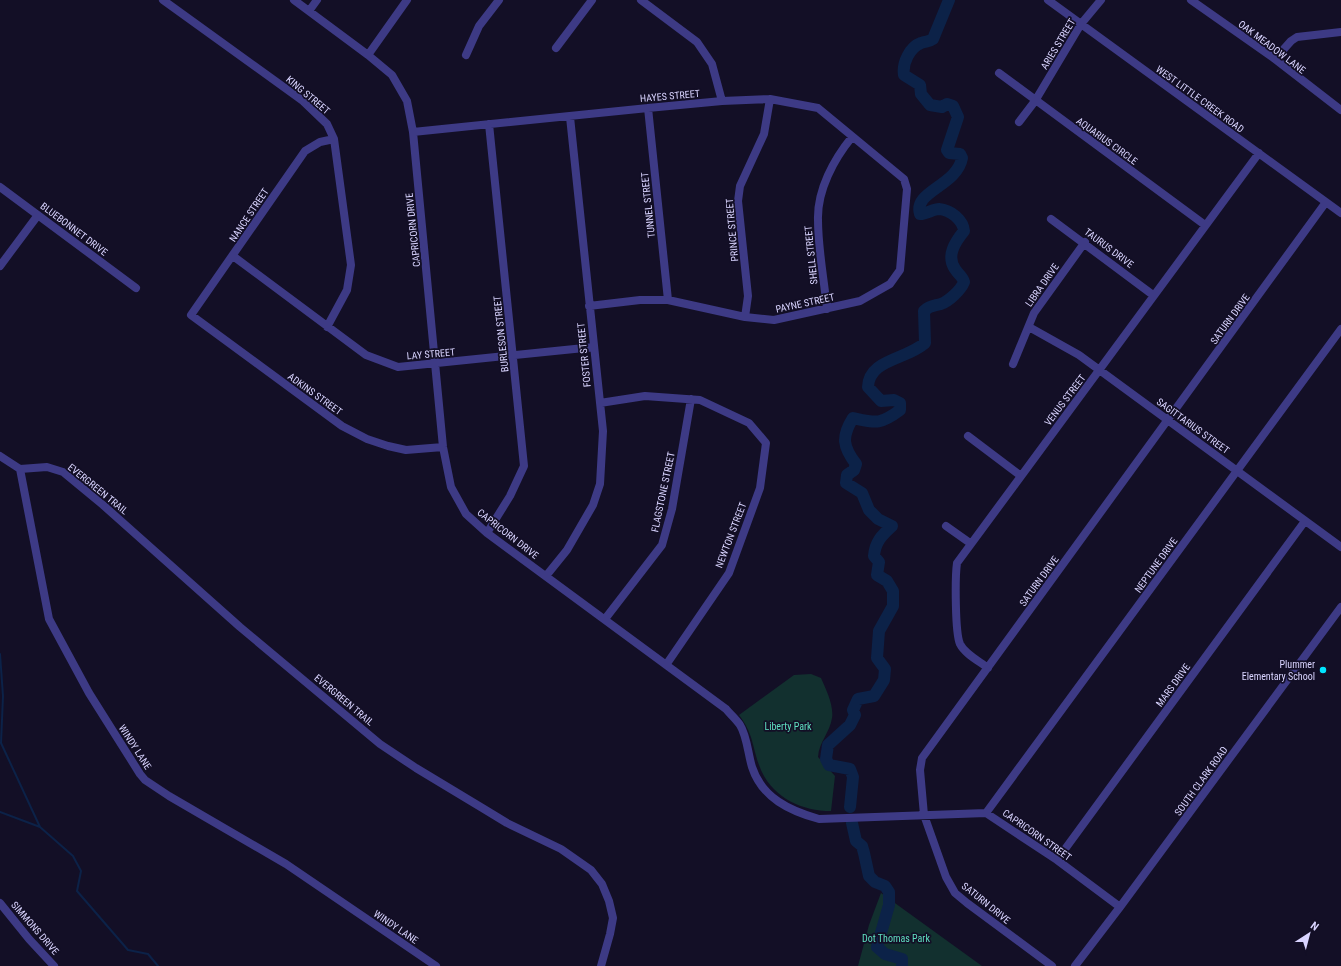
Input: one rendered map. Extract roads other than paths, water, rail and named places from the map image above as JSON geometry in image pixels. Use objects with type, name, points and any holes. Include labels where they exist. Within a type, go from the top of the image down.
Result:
[{"type":"street","name":"KING STREET","points":[[163,0],[303,101],[327,124],[334,139],[351,265],[347,290],[327,327]]},
{"type":"street","name":"CAPRICORN DRIVE","points":[[294,0],[368,55],[392,75],[407,101],[413,132],[430,297],[434,364],[443,447],[451,487],[466,514],[488,533],[726,709],[740,726],[753,769],[768,794],[781,804],[819,820],[884,816]]},
{"type":"street","points":[[309,11],[317,0]]},
{"type":"street","points":[[368,55],[406,0]]},
{"type":"street","points":[[466,55],[479,26],[498,0]]},
{"type":"street","points":[[556,48],[592,0]]},
{"type":"street","points":[[641,0],[697,42],[712,64],[722,101]]},
{"type":"street","name":"WEST LITTLE CREEK ROAD","points":[[1048,0],[1341,213]]},
{"type":"street","name":"ARIES STREET","points":[[1019,122],[1035,101],[1080,24],[1101,0]]},
{"type":"street","name":"OAK MEADOW LANE","points":[[1191,0],[1275,59],[1341,110]]},
{"type":"street","points":[[1275,59],[1291,41],[1297,38],[1341,32]]},
{"type":"street","name":"AQUARIUS CIRCLE","points":[[999,73],[1205,225]]},
{"type":"street","name":"HAYES STREET","points":[[413,132],[722,101],[770,99],[818,108],[904,178]]},
{"type":"street","name":"PRINCE STREET","points":[[745,317],[748,296],[738,201],[740,186],[764,134],[770,99]]},
{"type":"street","name":"TUNNEL STREET","points":[[648,108],[668,300]]},
{"type":"street","name":"FOSTER STREET","points":[[546,576],[567,550],[593,505],[600,484],[603,431],[570,117]]},
{"type":"street","name":"BURLESON STREET","points":[[488,533],[510,496],[524,466],[514,356],[489,124]]},
{"type":"street","name":"SHELL STREET","points":[[827,309],[817,219],[822,194],[831,170],[837,156],[852,137]]},
{"type":"street","name":"NANCE STREET","points":[[191,316],[305,151],[320,142],[334,139]]},
{"type":"street","name":"VENUS STREET","points":[[988,668],[967,653],[960,644],[958,636],[955,576],[957,563],[970,543],[1259,153]]},
{"type":"street","name":"PAYNE STREET","points":[[589,306],[640,300],[668,300],[745,317],[774,320],[860,302],[890,284],[900,270],[907,189],[904,178]]},
{"type":"street","name":"BLUEBONNET DRIVE","points":[[0,187],[136,288]]},
{"type":"street","name":"SATURN DRIVE","points":[[1052,966],[955,893],[946,877],[924,815],[920,770],[922,758],[1326,202]]},
{"type":"street","points":[[0,266],[38,215]]},
{"type":"street","name":"TAURUS DRIVE","points":[[1051,218],[1085,242],[1153,295]]},
{"type":"street","name":"LIBRA DRIVE","points":[[1012,364],[1034,313],[1085,242]]},
{"type":"street","name":"LAY STREET","points":[[233,256],[366,355],[398,367],[594,347]]},
{"type":"street","name":"ADKINS STREET","points":[[191,316],[342,426],[367,439],[406,450],[443,447]]},
{"type":"street","name":"SAGITTARIUS STREET","points":[[1029,327],[1057,341],[1099,370],[1341,547]]},
{"type":"street","name":"NEPTUNE DRIVE","points":[[986,813],[1341,329]]},
{"type":"street","points":[[600,403],[645,396],[691,399]]},
{"type":"street","name":"NEWTON STREET","points":[[666,665],[728,573],[760,488],[766,443],[749,423],[700,400],[691,399]]},
{"type":"street","name":"FLAGSTONE STREET","points":[[605,619],[662,545],[672,509],[691,399]]},
{"type":"street","points":[[968,436],[1021,476]]},
{"type":"street","points":[[0,456],[20,469]]},
{"type":"street","name":"EVERGREEN TRAIL","points":[[20,469],[46,467],[63,472],[104,505],[240,627],[380,744],[416,768],[507,823],[561,849],[591,870],[602,884],[609,901],[613,918],[601,966]]},
{"type":"street","name":"WINDY LANE","points":[[20,469],[49,619],[89,693],[135,768],[145,780],[169,796],[286,864],[436,966]]},
{"type":"street","name":"MARS DRIVE","points":[[1057,860],[1305,521]]},
{"type":"street","points":[[946,526],[970,543]]},
{"type":"street","name":"SOUTH CLARK ROAD","points":[[1075,966],[1341,607]]},
{"type":"street","name":"CAPRICORN STREET","points":[[884,816],[986,813],[996,818],[1057,860],[1120,907]]},
{"type":"street","name":"SIMMONS DRIVE","points":[[0,903],[29,939],[54,966]]},
{"type":"waterway","points":[[850,807],[853,777],[850,769],[829,765],[826,759],[828,745],[850,725],[855,715],[853,710],[858,699],[874,696],[884,680],[885,669],[877,658],[879,631],[893,606],[893,591],[887,581],[877,575],[879,562],[874,556],[880,539],[892,526],[878,519],[869,510],[862,493],[846,483],[847,475],[854,470],[856,464],[846,447],[845,436],[853,418],[878,422],[900,410],[900,403],[894,400],[881,401],[868,387],[870,378],[881,365],[917,349],[925,343],[924,311],[948,300],[958,292],[964,282],[952,264],[951,259],[955,244],[964,231],[959,219],[948,211],[939,209],[920,214],[920,206],[923,199],[952,175],[958,168],[962,158],[960,154],[949,153],[947,150],[958,117],[953,106],[947,104],[942,107],[930,105],[921,94],[920,85],[904,75],[904,66],[910,52],[917,45],[933,39],[949,0]]},
{"type":"waterway","points":[[0,654],[3,696],[1,743],[40,827]]},
{"type":"waterway","points":[[0,812],[40,827],[73,856],[81,871],[77,891],[128,950],[148,954],[158,966]]},
{"type":"waterway","points":[[852,823],[856,841],[862,846],[869,876],[875,882],[885,886],[889,892],[889,905],[877,947],[885,954],[902,959],[902,966]]},
{"type":"place","name":"Plummer Elementary School","points":[[1323,670]]},
{"type":"park label","name":"Liberty Park","points":[[788,726]]},
{"type":"park label","name":"Dot Thomas Park","points":[[896,938]]}]
